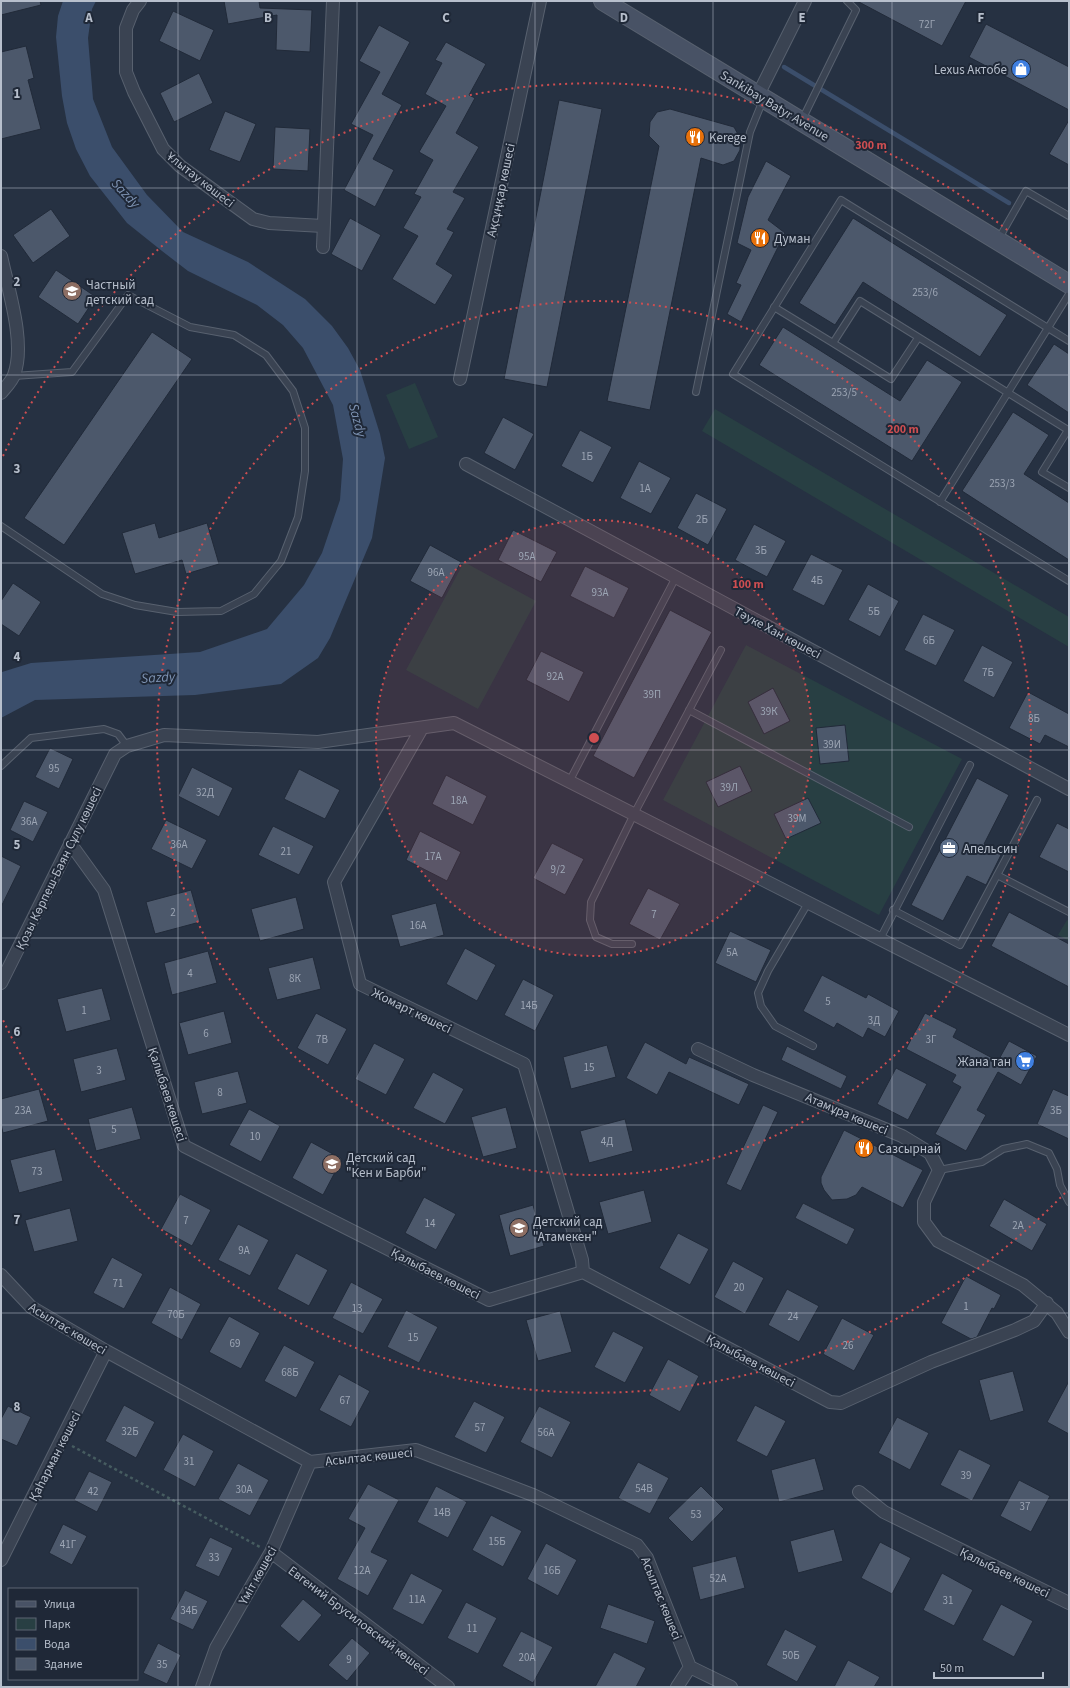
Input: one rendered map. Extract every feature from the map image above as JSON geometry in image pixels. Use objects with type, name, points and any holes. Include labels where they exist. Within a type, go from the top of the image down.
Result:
[{"type":"main road","name":"Sankibay Batyr Avenue","points":[[603,1],[1069,284]]},
{"type":"street","name":"Ұлытау көшесі","points":[[140,1],[133,10],[126,28],[126,72],[134,92],[164,149],[180,166],[253,219],[269,223],[323,226]]},
{"type":"street","points":[[323,247],[333,1]]},
{"type":"street","name":"Ақсұңқар көшесі","points":[[460,379],[540,1]]},
{"type":"street","points":[[761,97],[805,1]]},
{"type":"street","points":[[1,256],[17,327],[17,349],[14,376],[1,393]]},
{"type":"street","name":"Тәуке Хан көшесі","points":[[466,464],[1069,789]]},
{"type":"street","points":[[127,746],[164,735],[318,742],[454,723],[1069,1035]]},
{"type":"street","name":"Жомарт көшесі","points":[[422,728],[334,882],[360,984],[524,1064],[582,1260],[583,1272]]},
{"type":"street","name":"Қозы Көрпеш-Баян Сұлу көшесі","points":[[1,983],[115,754],[127,746]]},
{"type":"street","name":"Қалыбаев көшесі","points":[[70,843],[104,890],[184,1146],[489,1300],[583,1272],[830,1402],[841,1403],[931,1362],[1015,1330],[1034,1321],[1046,1303]]},
{"type":"street","name":"Атамұра көшесі","points":[[698,1049],[753,1075],[902,1136],[930,1153],[939,1170]]},
{"type":"street","points":[[939,1170],[924,1202],[924,1222],[938,1241],[1023,1285],[1057,1313],[1069,1332]]},
{"type":"street","name":"Асылтас көшесі","points":[[1,1275],[31,1307],[106,1351],[310,1462],[416,1450],[533,1495],[637,1545],[647,1558],[690,1667]]},
{"type":"street","points":[[1057,1313],[1069,1315]]},
{"type":"street","name":"Қаһарман көшесі","points":[[1,1560],[106,1351]]},
{"type":"street","name":"Үміт көшесі","points":[[202,1687],[216,1648],[271,1552],[310,1462]]},
{"type":"street","name":"Қалыбаев көшесі","points":[[859,1492],[884,1512],[1069,1603]]},
{"type":"street","name":"Евгений Брусиловский көшесі","points":[[271,1552],[448,1687]]},
{"type":"street","points":[[677,1687],[690,1667],[731,1687]]},
{"type":"lane","points":[[801,121],[856,10],[847,1]]},
{"type":"lane","points":[[696,392],[750,132],[761,97]]},
{"type":"lane","points":[[998,240],[1026,191],[1069,216]]},
{"type":"lane","points":[[1069,341],[841,200],[733,374],[1069,582]]},
{"type":"lane","points":[[940,502],[1069,294]]},
{"type":"lane","points":[[1,526],[102,594],[135,605],[178,612],[221,611],[254,594],[281,561],[298,517],[305,471],[305,428],[293,391],[266,355],[234,335],[190,327],[128,295],[72,372],[14,376]]},
{"type":"lane","points":[[833,343],[860,301],[1068,430],[1042,472],[1069,488]]},
{"type":"lane","points":[[774,307],[891,380],[918,338]]},
{"type":"lane","points":[[569,782],[676,577]]},
{"type":"lane","points":[[632,944],[612,944],[596,937],[590,920],[591,902],[634,814],[721,650]]},
{"type":"lane","points":[[689,710],[909,827]]},
{"type":"lane","points":[[1,766],[31,738],[104,729],[118,734],[127,746]]},
{"type":"lane","points":[[880,939],[893,910],[970,765]]},
{"type":"lane","points":[[893,910],[960,945],[1036,800]]},
{"type":"lane","points":[[997,875],[1069,912]]},
{"type":"lane","points":[[808,903],[768,971],[758,993],[761,1006],[775,1026],[813,1046]]},
{"type":"lane","points":[[939,1170],[982,1162],[1003,1149],[1027,1144],[1049,1153],[1057,1169],[1060,1185],[1069,1202]]},
{"type":"path","points":[[62,1441],[271,1552]]},
{"type":"green space","points":[[415,383],[438,437],[409,449],[386,395]]},
{"type":"green space","points":[[715,409],[1069,617],[1069,647],[702,431]]},
{"type":"green space","points":[[464,562],[536,601],[478,709],[406,670]]},
{"type":"green space","points":[[746,645],[962,759],[879,915],[663,800]]},
{"type":"green space","points":[[1067,920],[1069,921],[1069,941],[1058,935]]},
{"type":"water","name":"Sazdy","points":[[63,1],[96,1],[92,9],[88,38],[93,99],[112,147],[147,195],[183,232],[248,262],[305,299],[332,326],[348,348],[360,370],[380,434],[385,458],[372,538],[330,638],[318,658],[281,684],[195,695],[35,700],[1,718],[2,672],[31,663],[200,652],[267,629],[304,585],[322,553],[340,500],[343,459],[333,405],[303,348],[283,325],[257,305],[188,271],[127,223],[90,176],[76,149],[67,123],[62,96],[56,37],[58,16]]},
{"type":"building","points":[[1,1],[40,1],[41,5],[1,15]]},
{"type":"building","points":[[224,1],[259,1],[260,8],[312,10],[310,52],[276,50],[277,15],[228,24]]},
{"type":"building","points":[[857,1],[966,1],[942,46]]},
{"type":"building","points":[[173,11],[214,30],[200,61],[159,41]]},
{"type":"building","points":[[986,24],[1069,67],[1069,110],[969,57]]},
{"type":"building","points":[[379,25],[410,42],[382,94],[402,105],[373,159],[394,170],[375,207],[344,190],[373,135],[351,124],[380,72],[359,61]]},
{"type":"building","points":[[446,42],[486,64],[469,95],[475,98],[456,133],[479,147],[453,192],[465,198],[447,229],[454,232],[436,264],[453,275],[435,305],[392,279],[418,236],[403,228],[421,197],[414,194],[433,160],[419,152],[446,106],[425,94],[442,63],[435,60]]},
{"type":"building","points":[[26,46],[34,78],[28,80],[41,129],[1,139],[1,52]]},
{"type":"building","points":[[199,73],[213,103],[174,122],[160,93]]},
{"type":"building","points":[[559,100],[602,109],[547,387],[504,379]]},
{"type":"building","points":[[670,109],[734,127],[740,138],[740,150],[734,161],[723,165],[701,158],[650,410],[607,401],[659,146],[649,136],[650,122],[657,112]]},
{"type":"building","points":[[225,111],[256,124],[240,162],[209,150]]},
{"type":"building","points":[[1069,120],[1069,165],[1049,154]]},
{"type":"building","points":[[275,127],[310,129],[308,171],[273,169]]},
{"type":"building","name":"Думан","points":[[766,161],[791,176],[768,220],[785,233],[741,322],[727,314],[741,285],[736,283],[751,250],[737,243],[748,197]]},
{"type":"building","points":[[51,209],[70,236],[33,263],[13,235]]},
{"type":"building","points":[[350,218],[381,235],[362,271],[331,254]]},
{"type":"building","points":[[853,218],[1007,315],[980,357],[863,282],[835,325],[799,303]]},
{"type":"building","points":[[56,270],[96,297],[78,324],[38,297]]},
{"type":"building","points":[[783,327],[900,401],[927,360],[962,382],[912,461],[759,365]]},
{"type":"building","points":[[152,332],[192,359],[64,545],[24,518]]},
{"type":"building","points":[[1054,344],[1069,354],[1069,413],[1027,385]]},
{"type":"building","points":[[1013,412],[1049,435],[1024,474],[1069,503],[1069,560],[962,491]]},
{"type":"building","points":[[503,417],[534,434],[515,470],[484,453]]},
{"type":"building","points":[[580,430],[612,447],[593,483],[561,466]]},
{"type":"building","points":[[639,461],[671,478],[651,514],[620,498]]},
{"type":"building","points":[[696,493],[727,509],[708,545],[677,528]]},
{"type":"building","points":[[155,523],[159,538],[207,523],[219,564],[186,574],[182,560],[135,574],[122,533]]},
{"type":"building","points":[[754,524],[786,541],[767,577],[735,560]]},
{"type":"building","points":[[513,530],[557,552],[541,582],[498,560]]},
{"type":"building","points":[[430,545],[461,562],[442,598],[410,581]]},
{"type":"building","points":[[811,554],[843,570],[824,606],[792,590]]},
{"type":"building","points":[[585,566],[629,588],[614,618],[570,596]]},
{"type":"building","points":[[13,583],[41,602],[19,636],[1,624],[1,601]]},
{"type":"building","points":[[868,584],[899,601],[880,637],[848,620]]},
{"type":"building","points":[[670,610],[712,632],[634,778],[593,756]]},
{"type":"building","points":[[923,614],[955,630],[936,666],[904,650]]},
{"type":"building","points":[[982,645],[1013,662],[994,698],[963,681]]},
{"type":"building","points":[[541,651],[584,672],[569,702],[526,680]]},
{"type":"building","points":[[773,688],[790,721],[764,734],[748,702]]},
{"type":"building","points":[[1028,692],[1069,714],[1069,747],[1045,735],[1040,744],[1009,728]]},
{"type":"building","points":[[845,725],[849,761],[820,764],[816,728]]},
{"type":"building","points":[[50,748],[73,759],[59,789],[35,777]]},
{"type":"building","points":[[740,766],[752,791],[718,807],[706,782]]},
{"type":"building","points":[[192,767],[233,788],[219,817],[178,796]]},
{"type":"building","points":[[299,769],[340,790],[325,819],[284,799]]},
{"type":"building","points":[[446,775],[487,796],[473,825],[432,804]]},
{"type":"building","points":[[977,778],[1009,795],[984,844],[1002,853],[986,885],[967,876],[943,921],[911,905]]},
{"type":"building","points":[[808,798],[821,823],[786,839],[774,814]]},
{"type":"building","points":[[24,801],[48,812],[33,842],[10,830]]},
{"type":"building","points":[[166,820],[207,840],[192,869],[151,849]]},
{"type":"building","points":[[1057,823],[1069,829],[1069,872],[1039,857]]},
{"type":"building","points":[[273,826],[314,846],[299,875],[258,855]]},
{"type":"building","points":[[420,831],[461,852],[447,881],[406,860]]},
{"type":"building","points":[[552,843],[584,859],[565,895],[533,878]]},
{"type":"building","points":[[1,856],[21,866],[1,907]]},
{"type":"building","points":[[648,888],[680,904],[660,940],[629,924]]},
{"type":"building","points":[[191,890],[200,922],[155,934],[146,902]]},
{"type":"building","points":[[296,897],[304,929],[260,941],[251,909]]},
{"type":"building","points":[[436,903],[444,935],[400,947],[391,915]]},
{"type":"building","points":[[1009,912],[1069,944],[1069,987],[991,946]]},
{"type":"building","points":[[730,931],[771,950],[756,982],[715,963]]},
{"type":"building","points":[[465,948],[496,965],[477,1001],[446,984]]},
{"type":"building","points":[[208,951],[217,983],[172,995],[164,963]]},
{"type":"building","points":[[313,957],[321,989],[277,1000],[268,968]]},
{"type":"building","points":[[822,975],[866,998],[868,994],[899,1011],[885,1037],[868,1028],[863,1038],[837,1023],[834,1028],[803,1011]]},
{"type":"building","points":[[523,979],[554,995],[535,1031],[504,1015]]},
{"type":"building","points":[[102,988],[111,1020],[66,1032],[57,999]]},
{"type":"building","points":[[224,1011],[232,1043],[188,1055],[179,1023]]},
{"type":"building","points":[[316,1013],[347,1029],[328,1065],[297,1048]]},
{"type":"building","points":[[925,1013],[957,1029],[953,1037],[998,1061],[1009,1041],[1037,1056],[1021,1085],[998,1072],[977,1110],[986,1115],[966,1151],[935,1134],[961,1087],[952,1082],[956,1075],[906,1049]]},
{"type":"building","points":[[645,1042],[686,1064],[689,1057],[749,1084],[739,1105],[669,1072],[657,1095],[626,1078]]},
{"type":"building","points":[[374,1043],[405,1059],[386,1095],[355,1079]]},
{"type":"building","points":[[607,1045],[616,1077],[571,1089],[563,1057]]},
{"type":"building","points":[[787,1046],[847,1076],[841,1089],[781,1060]]},
{"type":"building","points":[[117,1048],[126,1080],[81,1092],[73,1059]]},
{"type":"building","points":[[896,1068],[927,1084],[908,1120],[877,1104]]},
{"type":"building","points":[[238,1071],[247,1103],[202,1114],[194,1082]]},
{"type":"building","points":[[433,1072],[464,1089],[445,1124],[413,1108]]},
{"type":"building","points":[[39,1089],[48,1121],[3,1133],[1,1124],[1,1099]]},
{"type":"building","points":[[1053,1089],[1069,1096],[1069,1139],[1037,1124]]},
{"type":"building","points":[[763,1105],[778,1112],[741,1191],[726,1184]]},
{"type":"building","points":[[132,1107],[141,1139],[96,1151],[88,1119]]},
{"type":"building","points":[[506,1107],[517,1148],[483,1157],[471,1117]]},
{"type":"building","points":[[249,1109],[280,1126],[261,1162],[229,1145]]},
{"type":"building","points":[[625,1119],[633,1151],[589,1163],[580,1131]]},
{"type":"building","points":[[844,1130],[923,1170],[903,1208],[862,1187],[856,1195],[847,1199],[832,1200],[824,1190],[821,1183],[821,1177]]},
{"type":"building","points":[[311,1142],[342,1159],[323,1195],[292,1178]]},
{"type":"building","points":[[55,1149],[63,1181],[19,1193],[10,1160]]},
{"type":"building","points":[[644,1190],[652,1222],[608,1234],[599,1202]]},
{"type":"building","points":[[180,1194],[211,1210],[192,1246],[161,1229]]},
{"type":"building","points":[[424,1197],[456,1214],[436,1250],[405,1233]]},
{"type":"building","points":[[1004,1199],[1047,1224],[1032,1251],[989,1226]]},
{"type":"building","points":[[803,1203],[855,1229],[847,1245],[795,1218]]},
{"type":"building","points":[[533,1205],[544,1246],[510,1256],[499,1215]]},
{"type":"building","points":[[70,1208],[78,1241],[34,1252],[25,1220]]},
{"type":"building","points":[[238,1224],[269,1240],[250,1276],[218,1260]]},
{"type":"building","points":[[678,1233],[709,1249],[690,1285],[659,1268]]},
{"type":"building","points":[[296,1253],[328,1270],[309,1306],[277,1289]]},
{"type":"building","points":[[112,1257],[143,1274],[124,1309],[93,1293]]},
{"type":"building","points":[[733,1261],[764,1278],[745,1314],[714,1297]]},
{"type":"building","points":[[966,1276],[1001,1295],[994,1309],[992,1308],[977,1337],[971,1339],[941,1323]]},
{"type":"building","points":[[351,1282],[383,1299],[363,1334],[332,1318]]},
{"type":"building","points":[[170,1287],[201,1304],[182,1340],[151,1323]]},
{"type":"building","points":[[787,1289],[819,1306],[799,1342],[768,1325]]},
{"type":"building","points":[[406,1310],[438,1327],[419,1363],[387,1347]]},
{"type":"building","points":[[560,1311],[572,1352],[538,1361],[526,1320]]},
{"type":"building","points":[[229,1316],[260,1333],[241,1369],[209,1352]]},
{"type":"building","points":[[842,1318],[874,1335],[854,1371],[823,1354]]},
{"type":"building","points":[[613,1331],[644,1347],[625,1383],[594,1367]]},
{"type":"building","points":[[284,1345],[315,1362],[296,1398],[264,1381]]},
{"type":"building","points":[[668,1359],[699,1376],[680,1412],[649,1395]]},
{"type":"building","points":[[1013,1371],[1024,1411],[990,1421],[979,1380]]},
{"type":"building","points":[[339,1374],[370,1391],[351,1427],[319,1410]]},
{"type":"building","points":[[1069,1381],[1069,1434],[1047,1422]]},
{"type":"building","points":[[474,1401],[505,1417],[486,1453],[454,1437]]},
{"type":"building","points":[[124,1405],[155,1422],[136,1458],[105,1441]]},
{"type":"building","points":[[755,1405],[786,1421],[767,1457],[736,1441]]},
{"type":"building","points":[[8,1406],[31,1417],[17,1446],[1,1439],[1,1419]]},
{"type":"building","points":[[539,1406],[571,1422],[552,1458],[520,1442]]},
{"type":"building","points":[[897,1417],[929,1433],[910,1470],[878,1453]]},
{"type":"building","points":[[183,1434],[214,1451],[195,1487],[163,1470]]},
{"type":"building","points":[[959,1449],[991,1465],[972,1501],[940,1485]]},
{"type":"building","points":[[815,1458],[824,1490],[779,1502],[771,1470]]},
{"type":"building","points":[[638,1462],[669,1478],[650,1514],[618,1498]]},
{"type":"building","points":[[238,1463],[269,1480],[250,1516],[218,1499]]},
{"type":"building","points":[[89,1471],[112,1482],[97,1512],[74,1500]]},
{"type":"building","points":[[1019,1480],[1050,1496],[1031,1532],[1000,1516]]},
{"type":"building","points":[[368,1484],[399,1500],[371,1552],[388,1560],[368,1596],[337,1579],[365,1528],[348,1519]]},
{"type":"building","points":[[436,1486],[467,1502],[448,1538],[417,1522]]},
{"type":"building","points":[[701,1486],[724,1509],[692,1542],[668,1518]]},
{"type":"building","points":[[491,1515],[522,1531],[503,1567],[472,1550]]},
{"type":"building","points":[[63,1524],[87,1536],[72,1565],[49,1553]]},
{"type":"building","points":[[834,1529],[843,1561],[798,1573],[790,1541]]},
{"type":"building","points":[[210,1537],[233,1548],[219,1577],[195,1566]]},
{"type":"building","points":[[880,1542],[911,1558],[892,1594],[861,1578]]},
{"type":"building","points":[[546,1543],[577,1560],[558,1596],[527,1579]]},
{"type":"building","points":[[736,1556],[745,1588],[700,1600],[692,1567]]},
{"type":"building","points":[[411,1573],[443,1590],[423,1625],[392,1609]]},
{"type":"building","points":[[942,1573],[973,1590],[954,1626],[923,1610]]},
{"type":"building","points":[[185,1590],[208,1601],[193,1630],[170,1619]]},
{"type":"building","points":[[303,1599],[322,1615],[299,1642],[280,1626]]},
{"type":"building","points":[[466,1602],[497,1618],[478,1654],[447,1638]]},
{"type":"building","points":[[608,1604],[655,1621],[647,1644],[600,1628]]},
{"type":"building","points":[[1001,1604],[1033,1621],[1014,1657],[982,1640]]},
{"type":"building","points":[[785,1629],[817,1646],[797,1682],[766,1665]]},
{"type":"building","points":[[521,1631],[553,1647],[533,1683],[502,1666]]},
{"type":"building","points":[[352,1638],[370,1653],[347,1681],[328,1665]]},
{"type":"building","points":[[158,1643],[181,1655],[167,1684],[143,1673]]},
{"type":"building","points":[[614,1652],[646,1668],[636,1687],[595,1687]]},
{"type":"building","points":[[848,1660],[880,1677],[874,1687],[834,1687]]},
{"type":"waterway","points":[[784,67],[1009,203]]},
{"type":"place","name":"Lexus Актобе","points":[[1021,69]]},
{"type":"place","name":"Kerege","points":[[695,137]]},
{"type":"place","name":"Думан","points":[[760,238]]},
{"type":"place","name":"Частный детский сад","points":[[72,291]]},
{"type":"place","name":"Апельсин","points":[[949,848]]},
{"type":"place","name":"Жана тан","points":[[1025,1061]]},
{"type":"place","name":"Сазсырнай","points":[[864,1148]]},
{"type":"place","name":"Детский сад \"Кен и Барби\"","points":[[332,1164]]},
{"type":"place","name":"Детский сад \"Атамекен\"","points":[[519,1228]]}]
